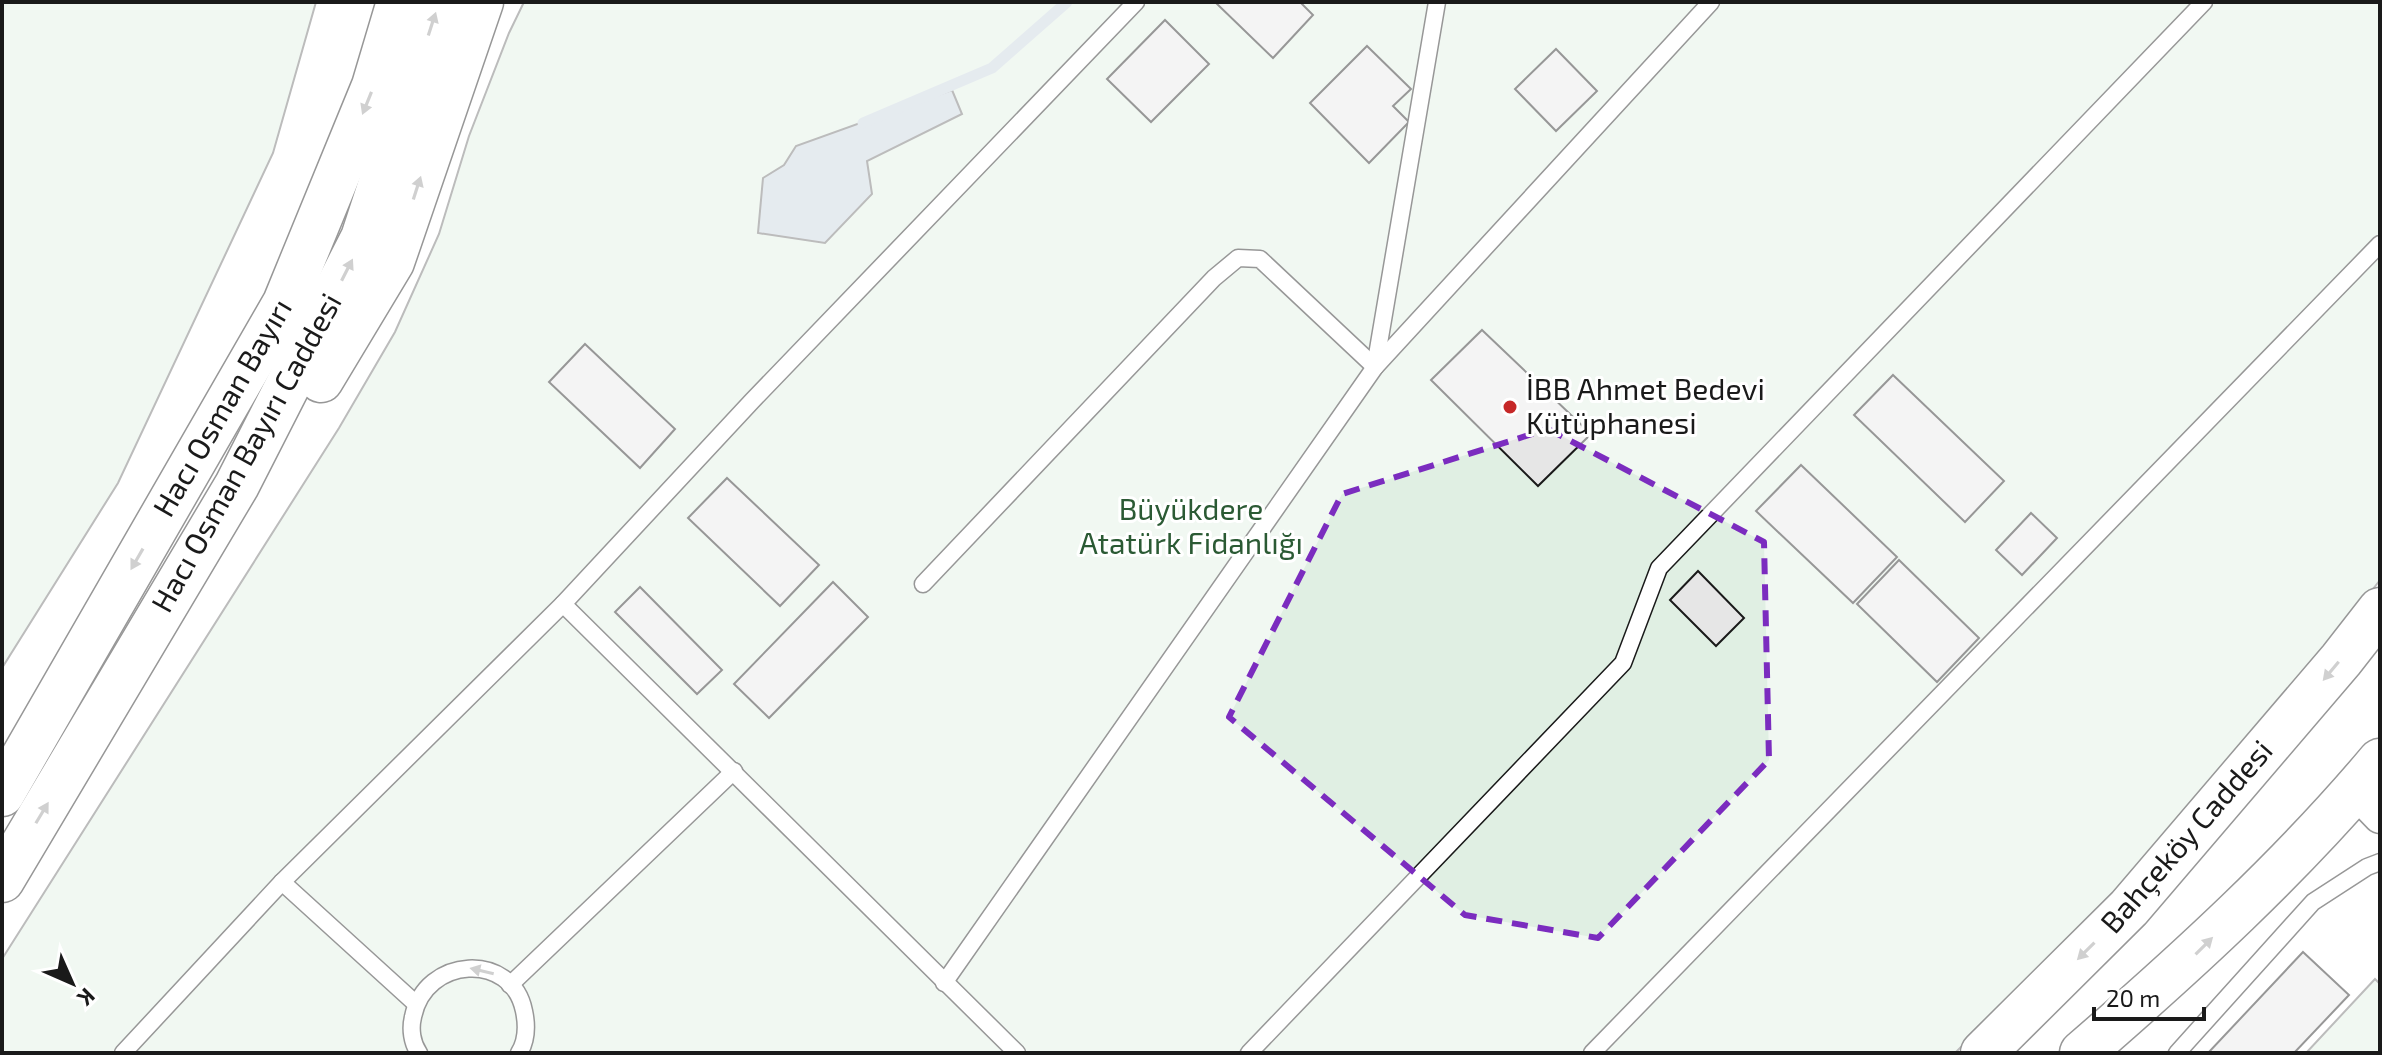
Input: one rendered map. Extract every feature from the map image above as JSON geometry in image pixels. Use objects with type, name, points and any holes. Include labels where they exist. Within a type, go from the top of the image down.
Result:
[{"type":"main road","name":"Hacı Osman Bayırı","points":[[2,794],[285,303],[374,86],[399,2]]},
{"type":"main road","name":"Hacı Osman Bayırı Caddesi","points":[[2,880],[237,485],[363,238],[440,2]]},
{"type":"main road","points":[[237,485],[318,385],[392,262],[481,2]]},
{"type":"main road","name":"Bahçeköy Caddesi","points":[[1983,1053],[2129,908],[2380,610]]},
{"type":"main road","points":[[2082,1053],[2197,953],[2372,789]]},
{"type":"lane","points":[[123,1053],[282,882],[563,604],[761,391],[1136,2]]},
{"type":"lane","points":[[1375,367],[1437,2]]},
{"type":"lane","points":[[944,983],[1375,367],[1711,2]]},
{"type":"lane","points":[[1249,1053],[1623,663],[1659,568],[2204,2]]},
{"type":"lane","points":[[1592,1053],[2380,244]]},
{"type":"lane","points":[[923,584],[1214,278],[1238,258],[1260,259],[1375,367]]},
{"type":"lane","points":[[563,604],[1017,1053]]},
{"type":"lane","points":[[510,985],[734,771]]},
{"type":"lane","points":[[2177,1053],[2313,902],[2380,862]]},
{"type":"lane","points":[[282,882],[415,1003]]},
{"type":"lane","points":[[415,1051],[411,1026],[415,1003],[428,984],[447,972],[470,968],[492,972],[510,985],[523,1004],[527,1026],[519,1053]]},
{"type":"highlighted area","points":[[1548,429],[1764,542],[1769,760],[1598,938],[1465,915],[1229,717],[1342,494]]},
{"type":"green space","points":[[2,2],[316,2],[273,153],[118,483],[2,668]]},
{"type":"green space","name":"Büyükdere Atatürk Fidanlığı","points":[[524,2],[2380,2],[2380,580],[2292,693],[2103,905],[1955,1053],[2,1053],[2,959],[339,428],[395,332],[439,234],[469,136]]},
{"type":"green space","points":[[2375,979],[2380,984],[2380,1053],[2306,1053]]},
{"type":"shaded area","points":[[952,90],[962,114],[867,161],[872,194],[825,243],[758,233],[763,178],[784,165],[796,146]]},
{"type":"building","points":[[1215,2],[1300,2],[1313,15],[1273,58]]},
{"type":"building","points":[[1165,20],[1209,64],[1151,122],[1107,79]]},
{"type":"building","points":[[1367,46],[1411,89],[1393,106],[1409,122],[1369,163],[1310,103]]},
{"type":"building","points":[[1556,49],[1597,91],[1556,131],[1515,89]]},
{"type":"building","name":"İBB Ahmet Bedevi Kütüphanesi","points":[[1482,330],[1591,434],[1538,486],[1431,380]]},
{"type":"building","points":[[585,344],[675,429],[640,468],[549,382]]},
{"type":"building","points":[[1893,375],[2004,481],[1965,522],[1854,415]]},
{"type":"building","points":[[1801,465],[1897,557],[1853,603],[1756,511]]},
{"type":"building","points":[[727,478],[819,565],[780,606],[688,518]]},
{"type":"building","points":[[2031,513],[2057,538],[2022,575],[1996,550]]},
{"type":"building","points":[[1899,560],[1979,638],[1937,682],[1857,604]]},
{"type":"building","points":[[1698,571],[1744,618],[1716,646],[1670,600]]},
{"type":"building","points":[[833,582],[868,617],[769,718],[734,684]]},
{"type":"building","points":[[640,587],[722,670],[697,694],[615,612]]},
{"type":"building","points":[[2303,952],[2349,995],[2294,1053],[2208,1053]]},
{"type":"waterway","points":[[863,123],[992,68],[1067,2]]},
{"type":"place","name":"İBB Ahmet Bedevi Kütüphanesi","points":[[1510,407]]}]
